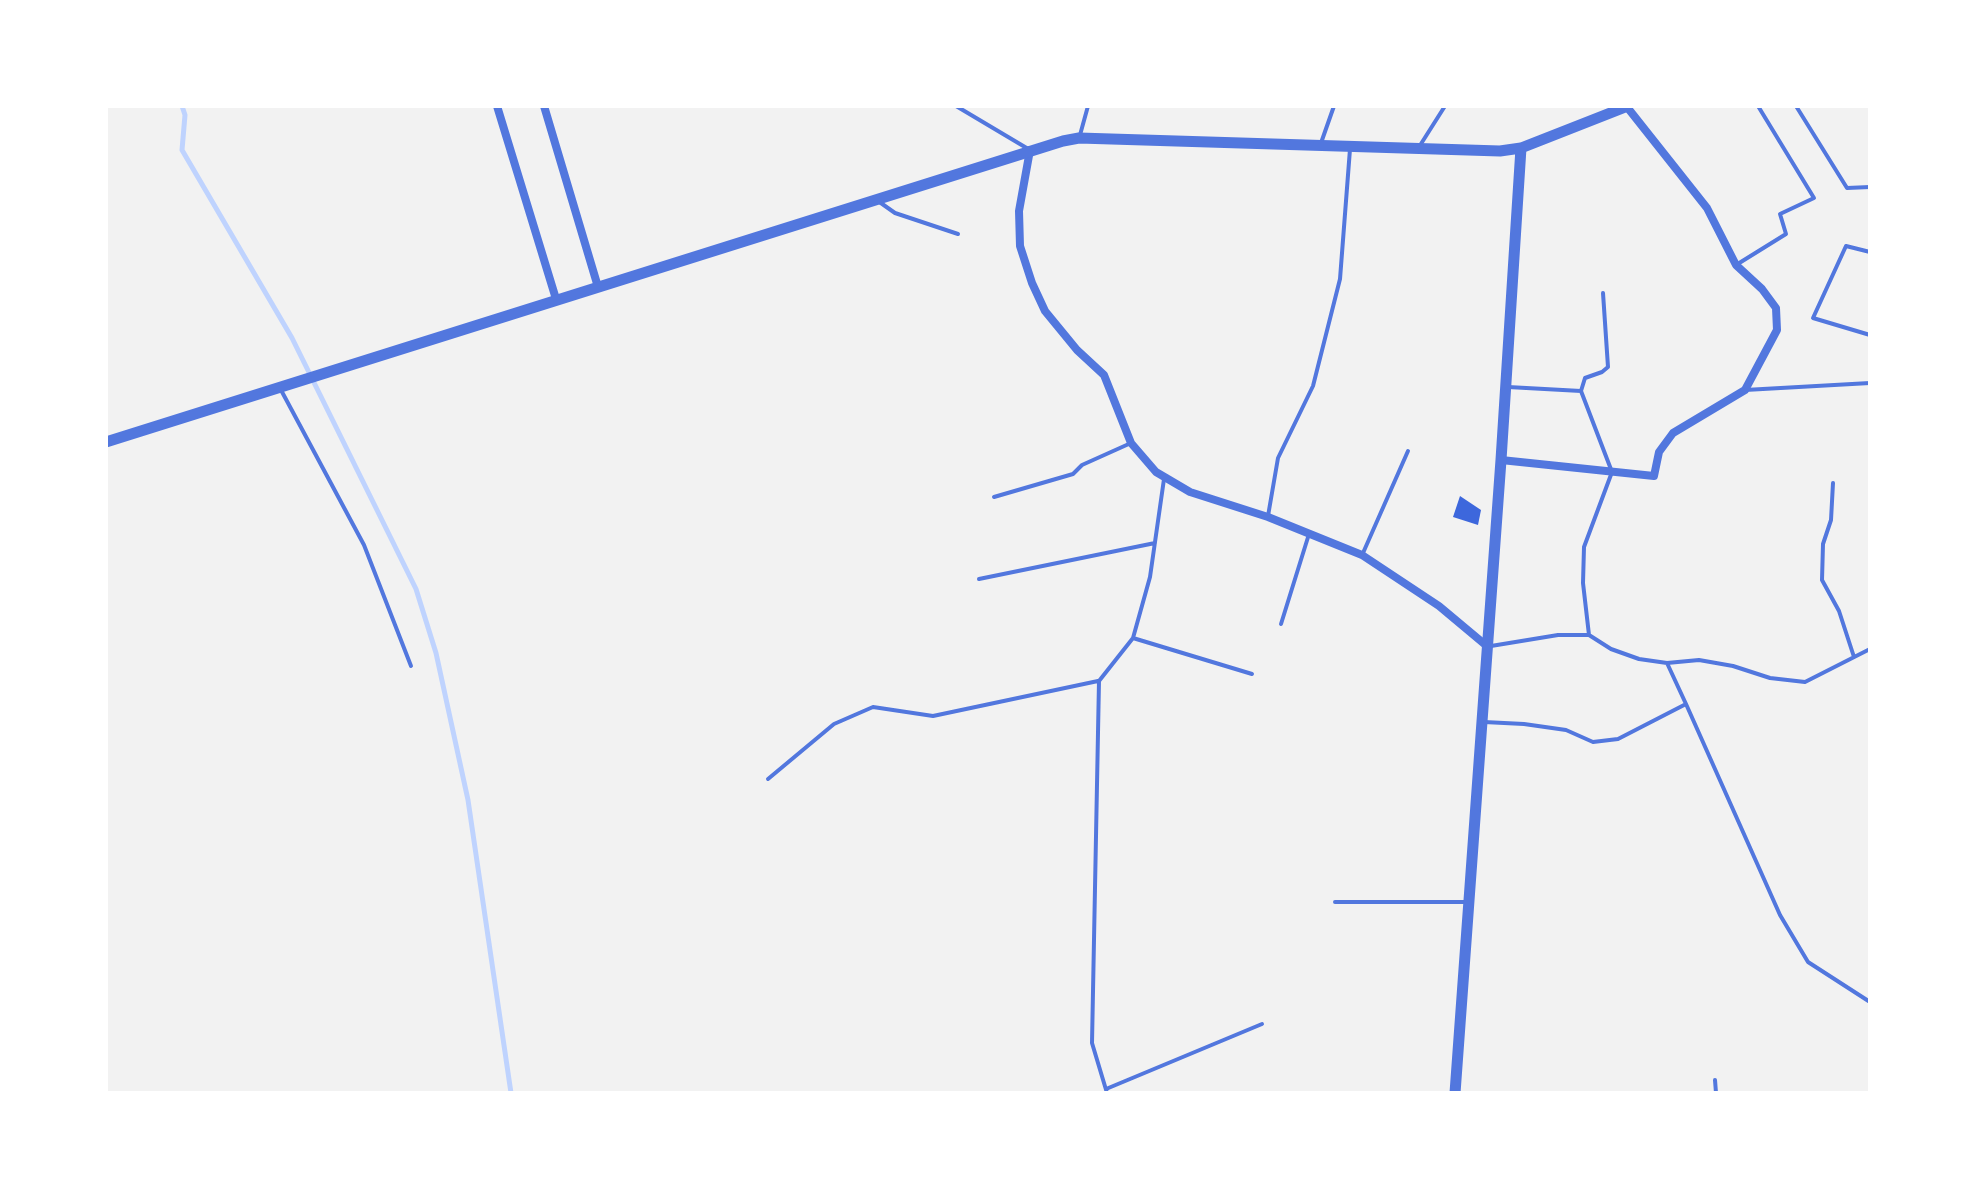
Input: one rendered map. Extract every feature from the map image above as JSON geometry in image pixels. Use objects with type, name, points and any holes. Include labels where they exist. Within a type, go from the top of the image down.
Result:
[{"type":"street","points":[[497,106],[556,299]]},
{"type":"street","points":[[544,106],[598,287]]},
{"type":"street","points":[[106,442],[1030,150],[1079,138],[1500,151],[1521,148],[1627,106],[1707,208],[1736,265],[1762,289],[1776,308],[1777,330],[1745,390],[1673,433],[1659,452],[1654,476],[1501,460]]},
{"type":"street","points":[[1455,1093],[1521,148]]},
{"type":"street","points":[[1030,150],[1019,211],[1020,246],[1032,283],[1045,311],[1077,350],[1104,375],[1131,443],[1156,472],[1190,492],[1268,517],[1362,555],[1439,606],[1488,647]]},
{"type":"lane","points":[[956,106],[1030,150]]},
{"type":"lane","points":[[1079,138],[1088,106]]},
{"type":"lane","points":[[1321,146],[1334,106]]},
{"type":"lane","points":[[1418,149],[1445,106]]},
{"type":"lane","points":[[1736,265],[1786,234],[1780,214],[1814,198],[1758,106]]},
{"type":"lane","points":[[1796,106],[1847,188],[1870,187]]},
{"type":"lane","points":[[1268,517],[1278,458],[1313,386],[1340,279],[1350,147]]},
{"type":"lane","points":[[876,200],[895,213],[958,234]]},
{"type":"lane","points":[[1870,252],[1846,246],[1813,318],[1870,335]]},
{"type":"lane","points":[[1589,635],[1583,583],[1584,547],[1612,472],[1581,391],[1585,378],[1608,367],[1603,293]]},
{"type":"lane","points":[[1745,390],[1870,383]]},
{"type":"lane","points":[[1506,387],[1581,391]]},
{"type":"lane","points":[[280,388],[364,545],[411,666]]},
{"type":"lane","points":[[994,497],[1073,474],[1082,465],[1131,443]]},
{"type":"lane","points":[[1362,555],[1408,451]]},
{"type":"lane","points":[[1164,477],[1150,577],[1133,638],[1099,681],[1092,1043],[1107,1091],[1262,1024]]},
{"type":"lane","points":[[1833,483],[1831,520],[1823,544],[1822,580],[1839,611],[1854,657]]},
{"type":"lane","points":[[1281,624],[1309,534]]},
{"type":"lane","points":[[979,579],[1155,543]]},
{"type":"lane","points":[[1488,647],[1558,635],[1589,635],[1611,649],[1639,659],[1667,663],[1699,660],[1733,666],[1770,678],[1805,682],[1870,649]]},
{"type":"lane","points":[[1133,638],[1252,674]]},
{"type":"lane","points":[[1667,663],[1780,915],[1808,962],[1870,1002]]},
{"type":"lane","points":[[768,779],[834,724],[873,707],[933,716],[1099,681]]},
{"type":"lane","points":[[1483,722],[1566,730],[1593,742],[1618,739],[1686,704]]},
{"type":"lane","points":[[1335,902],[1469,902]]},
{"type":"lane","points":[[1715,1080],[1716,1093]]},
{"type":"building","points":[[1460,496],[1481,510],[1478,525],[1453,517]]},
{"type":"waterway","points":[[182,106],[185,115],[182,150],[292,338],[416,589],[436,653],[468,800],[511,1093]]}]
